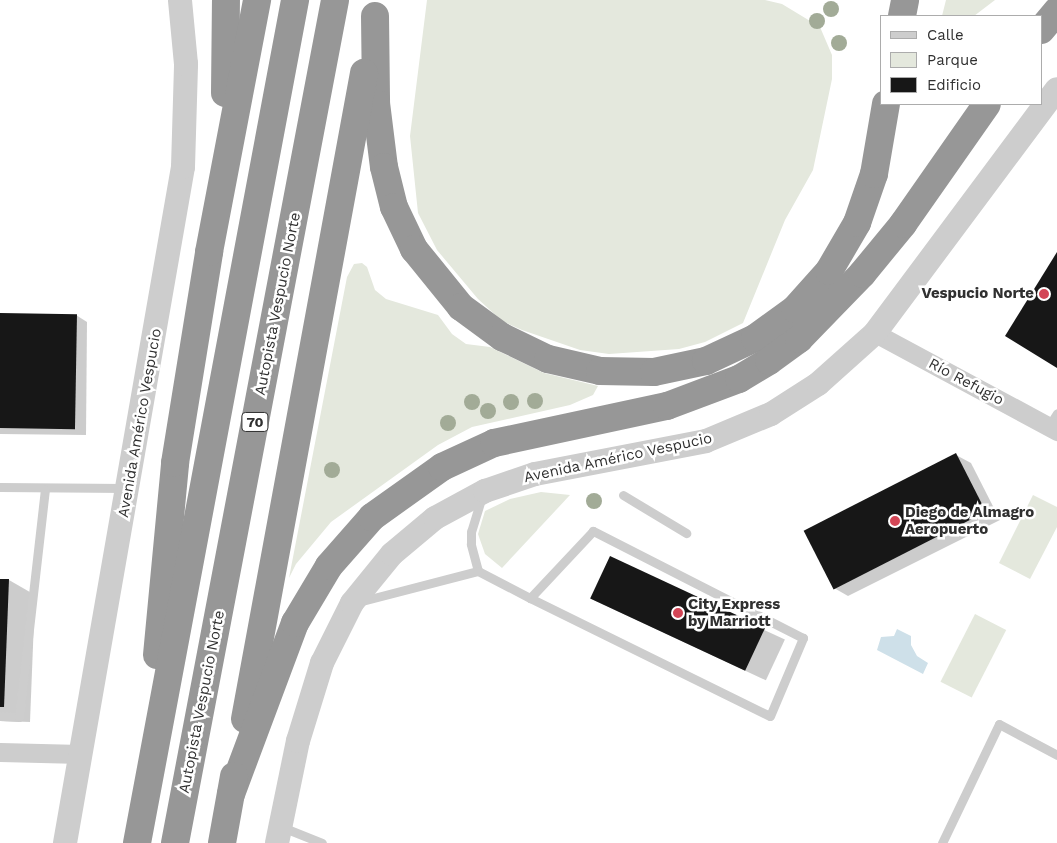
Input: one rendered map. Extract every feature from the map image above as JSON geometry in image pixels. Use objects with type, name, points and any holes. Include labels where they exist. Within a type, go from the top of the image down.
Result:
[{"type":"highway","points":[[209,252],[226,73],[226,0]]},
{"type":"highway","points":[[145,798],[170,497],[209,252],[257,0]]},
{"type":"highway","points":[[136,843],[295,0]]},
{"type":"highway","name":"Autopista Vespucio Norte","points":[[175,843],[335,0]]},
{"type":"highway","points":[[902,15],[905,0]]},
{"type":"highway","points":[[376,8],[376,102],[384,166],[394,207],[414,249],[455,300],[502,337],[548,358],[600,371],[654,372],[706,361],[755,338],[806,299],[829,271],[857,223],[874,174],[886,105]]},
{"type":"highway","points":[[222,843],[376,8]]},
{"type":"highway","points":[[1042,29],[1057,11]]},
{"type":"highway","points":[[231,794],[295,623],[329,566],[372,517],[442,467],[494,444],[667,406],[739,380],[769,361],[799,339],[862,274],[903,224],[986,105]]},
{"type":"street","name":"Avenida Américo Vespucio","points":[[65,843],[129,488],[183,166],[186,64],[180,0]]},
{"type":"street","name":"Avenida Américo Vespucio","points":[[278,835],[315,682],[334,635],[352,604],[373,574],[412,535],[459,503],[485,491],[535,474],[682,447],[736,430],[771,414],[818,384],[875,333],[1057,90]]},
{"type":"street","name":"Río Refugio","points":[[875,333],[1054,423]]},
{"type":"street","points":[[0,752],[81,754]]},
{"type":"lane","points":[[0,487],[45,489],[129,488]]},
{"type":"lane","points":[[0,716],[19,716],[45,489]]},
{"type":"lane","points":[[478,571],[471,544],[471,532],[485,491]]},
{"type":"lane","points":[[623,495],[686,533]]},
{"type":"lane","points":[[352,604],[478,571],[530,598],[770,716],[803,638],[592,531],[530,598]]},
{"type":"lane","points":[[942,843],[998,724],[1057,755]]},
{"type":"lane","points":[[278,835],[322,843]]},
{"type":"green space","points":[[427,0],[765,0],[782,4],[820,27],[832,55],[832,79],[813,170],[785,220],[743,323],[705,342],[679,349],[609,354],[580,350],[522,330],[502,321],[478,299],[437,250],[418,213],[410,136]]},
{"type":"green space","points":[[946,0],[995,0],[975,15],[942,15]]},
{"type":"green space","points":[[362,263],[367,267],[375,290],[386,299],[438,315],[452,334],[466,344],[490,347],[544,373],[598,386],[593,395],[570,405],[472,427],[438,445],[331,522],[296,564],[289,578],[347,277],[354,264]]},
{"type":"green space","points":[[541,492],[570,495],[502,568],[485,554],[478,534],[485,511],[510,499]]},
{"type":"green space","points":[[1033,495],[1057,507],[1057,527],[1030,579],[999,563]]},
{"type":"green space","points":[[975,614],[1006,630],[972,698],[940,682]]},
{"type":"shaded area","points":[[897,629],[911,636],[911,645],[917,656],[928,663],[923,674],[877,650],[881,637],[894,636]]},
{"type":"building","name":"Vespucio Norte","points":[[1057,252],[1057,368],[1005,336]]},
{"type":"building","points":[[0,313],[77,314],[75,429],[0,428]]},
{"type":"building","name":"Diego de Almagro Aeropuerto","points":[[956,453],[986,512],[834,589],[804,531]]},
{"type":"building","name":"City Express by Marriott","points":[[610,556],[765,628],[745,671],[590,599]]},
{"type":"building","points":[[0,579],[9,579],[4,707],[0,707]]},
{"type":"place","name":"Vespucio Norte","points":[[1044,294]]},
{"type":"place","name":"Diego de Almagro Aeropuerto","points":[[895,521]]},
{"type":"place","name":"City Express by Marriott","points":[[678,613]]}]
